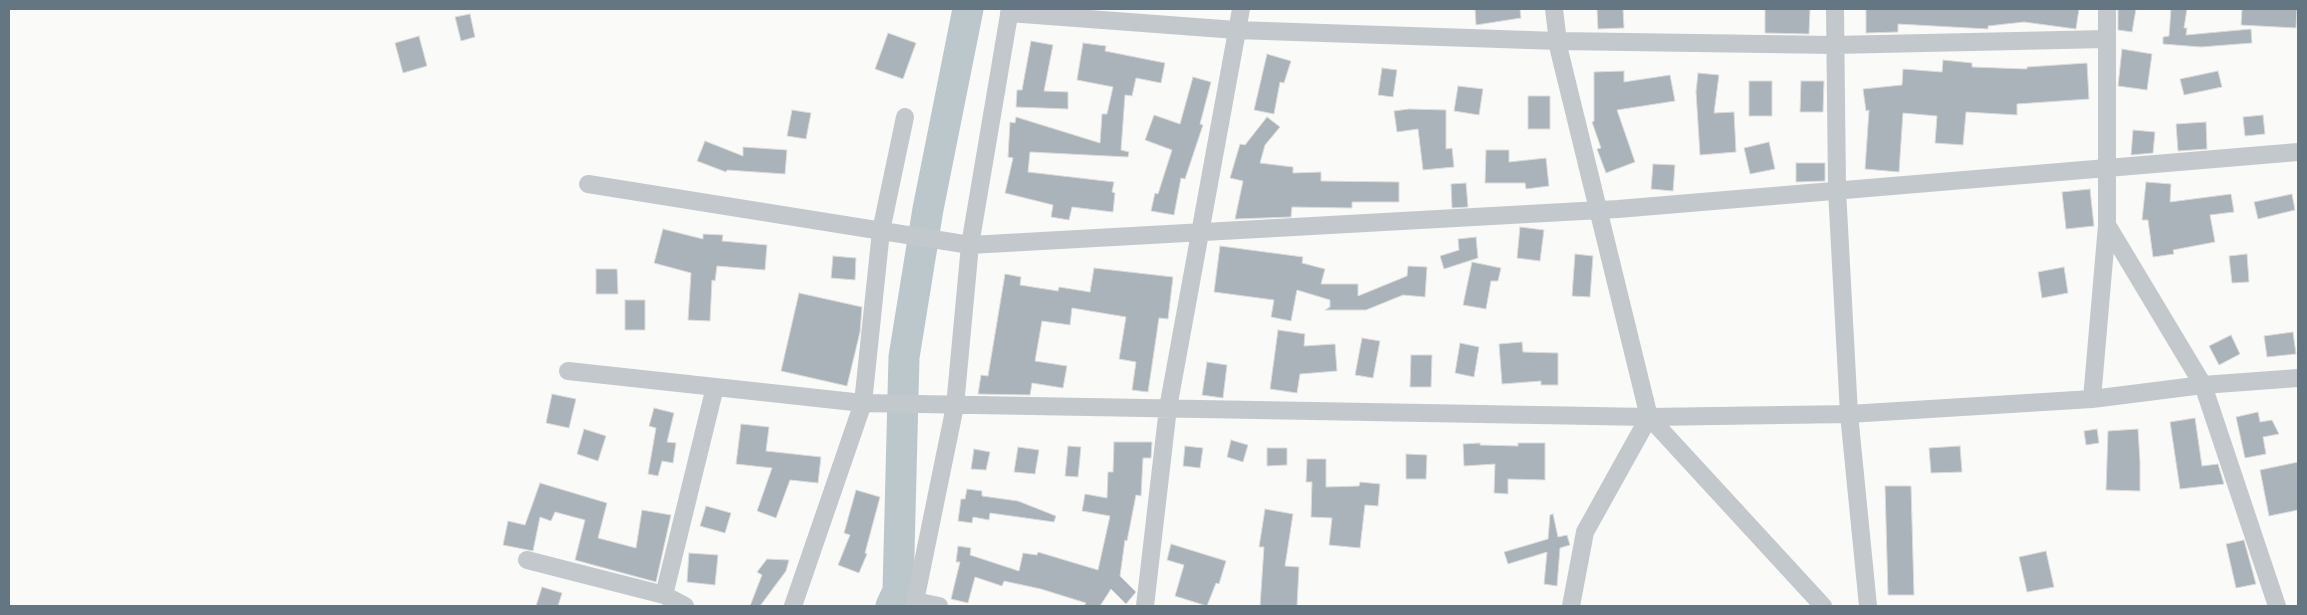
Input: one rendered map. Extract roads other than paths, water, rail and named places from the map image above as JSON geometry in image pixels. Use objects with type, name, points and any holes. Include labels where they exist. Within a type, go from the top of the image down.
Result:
[{"type":"street","points":[[1145,606],[1168,408],[1241,9]]},
{"type":"street","points":[[1554,9],[1558,40],[1649,417],[1823,606]]},
{"type":"street","points":[[1835,9],[1834,45],[1838,190],[1849,414],[1868,606]]},
{"type":"street","points":[[2092,398],[2107,225],[2107,9]]},
{"type":"street","points":[[939,606],[914,604],[954,406],[970,245],[1009,11],[1236,30],[1558,40],[1834,45],[2107,39]]},
{"type":"street","points":[[793,606],[863,403],[881,231],[905,117]]},
{"type":"street","points":[[588,184],[970,245],[1599,210],[2298,152]]},
{"type":"street","points":[[2107,225],[2203,385],[2277,606]]},
{"type":"street","points":[[568,372],[863,403],[1649,417],[1849,414],[2092,398],[2203,385],[2298,378]]},
{"type":"street","points":[[664,596],[715,387]]},
{"type":"street","points":[[1571,606],[1585,532],[1649,417]]},
{"type":"street","points":[[526,560],[664,596],[685,606]]},
{"type":"waterway","points":[[891,606],[898,591],[904,357],[928,209],[968,9]]}]
